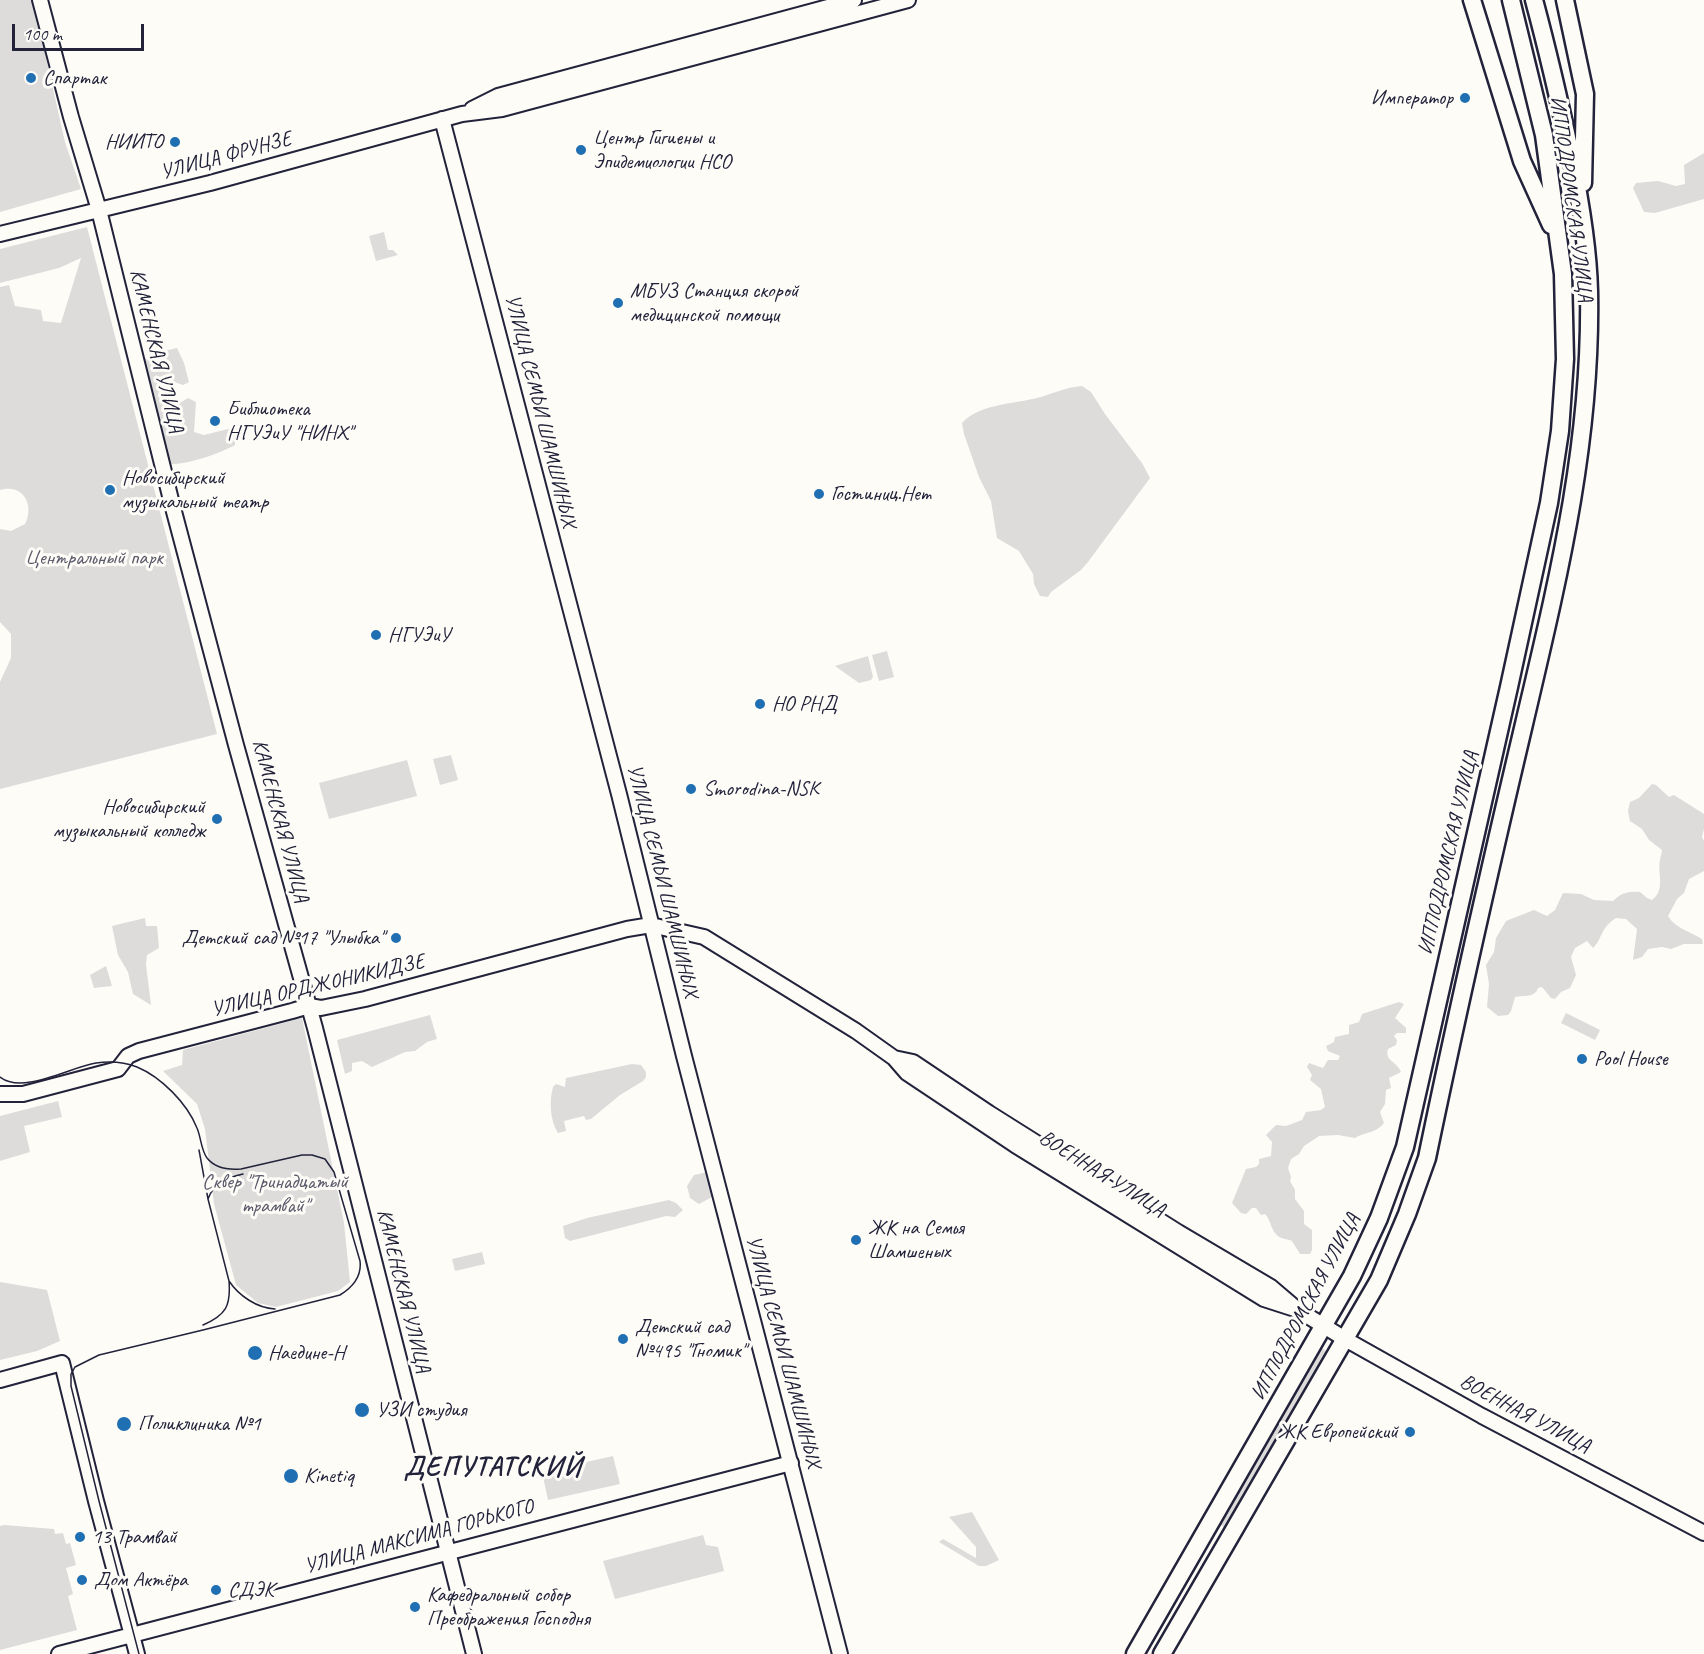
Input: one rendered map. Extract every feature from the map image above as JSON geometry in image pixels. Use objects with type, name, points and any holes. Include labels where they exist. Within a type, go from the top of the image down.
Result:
[{"type":"highway","points":[[1472,0],[1518,151],[1560,251]]},
{"type":"highway","name":"ИППОДРОМСКАЯ УЛИЦА","points":[[1135,1654],[1352,1276],[1396,1175],[1410,1123],[1549,503],[1562,413],[1565,359],[1563,274],[1544,135],[1511,0]]},
{"type":"highway","name":"ИППОДРОМСКАЯ УЛИЦА","points":[[1162,1654],[1379,1280],[1407,1214],[1427,1158],[1566,545],[1584,416],[1589,290],[1582,213],[1551,64],[1534,0]]},
{"type":"highway","points":[[1565,0],[1585,94],[1582,213]]},
{"type":"highway","points":[[1410,1123],[1417,1132],[1424,1133],[1433,1127]]},
{"type":"street","name":"КАМЕНСКАЯ УЛИЦА","points":[[40,0],[71,117],[99,210],[236,745],[309,1006],[474,1654]]},
{"type":"street","name":"УЛИЦА ФРУНЗЕ","points":[[462,114],[498,96],[854,0]]},
{"type":"street","name":"УЛИЦА ФРУНЗЕ","points":[[0,234],[224,179],[442,119],[502,108],[908,0]]},
{"type":"street","name":"УЛИЦА СЕМЬИ ШАМШИНЫХ","points":[[442,119],[506,358],[684,1056],[840,1654]]},
{"type":"street","name":"УЛИЦА ОРДЖОНИКИДЗЕ","points":[[0,1094],[23,1094],[54,1087],[118,1068],[128,1056],[139,1051],[309,1006],[321,1008],[365,999],[627,929],[651,925]]},
{"type":"street","name":"ВОЕННАЯ УЛИЦА","points":[[651,925],[704,937],[816,1006],[894,1058],[913,1062],[1175,1238],[1271,1287],[1298,1310],[1345,1339],[1482,1416],[1704,1533]]},
{"type":"street","points":[[0,1380],[62,1363],[137,1654]]},
{"type":"street","name":"УЛИЦА МАКСИМА ГОРЬКОГО","points":[[59,1654],[790,1462]]},
{"type":"green space","name":"Спартак","points":[[0,0],[33,0],[65,142],[81,189],[0,212]]},
{"type":"green space","points":[[1704,153],[1704,199],[1655,213],[1644,212],[1633,188],[1636,183],[1658,181],[1676,186],[1685,184],[1684,165]]},
{"type":"green space","name":"Центральный парк","points":[[87,227],[217,734],[0,789],[0,682],[11,658],[11,634],[0,622],[0,529],[11,531],[25,524],[29,510],[28,503],[21,493],[8,489],[0,490],[0,287],[9,285],[15,306],[41,310],[43,321],[61,323],[81,258],[59,268],[0,283],[0,249]]},
{"type":"green space","points":[[384,232],[388,250],[393,250],[398,255],[376,261],[369,236]]},
{"type":"green space","points":[[177,348],[189,382],[183,385],[157,376],[165,412],[188,398],[196,402],[194,432],[204,435],[236,427],[235,445],[204,458],[170,464],[142,357],[162,367],[160,352]]},
{"type":"green space","points":[[1082,386],[1091,392],[1142,463],[1150,478],[1081,570],[1051,592],[1048,597],[1040,596],[1034,584],[1033,574],[1019,551],[997,538],[991,501],[979,477],[962,423],[987,408]]},
{"type":"green space","points":[[887,651],[894,677],[879,681],[872,655]]},
{"type":"green space","points":[[868,656],[873,677],[871,680],[859,683],[835,666]]},
{"type":"green space","points":[[451,755],[458,780],[440,785],[433,759]]},
{"type":"green space","points":[[407,760],[417,796],[329,819],[319,783]]},
{"type":"green space","points":[[1652,784],[1669,797],[1674,795],[1704,814],[1702,837],[1704,871],[1689,879],[1684,893],[1677,899],[1668,916],[1679,927],[1702,939],[1703,944],[1684,944],[1671,949],[1662,947],[1648,949],[1642,957],[1633,960],[1637,929],[1626,919],[1616,918],[1604,929],[1593,948],[1587,941],[1575,948],[1571,957],[1576,975],[1570,988],[1561,992],[1555,999],[1551,998],[1542,987],[1538,988],[1532,995],[1515,997],[1508,1015],[1498,1016],[1487,1007],[1489,984],[1486,965],[1494,952],[1496,938],[1506,921],[1534,910],[1547,916],[1555,910],[1563,893],[1581,894],[1594,900],[1613,901],[1622,894],[1632,892],[1640,892],[1652,900],[1659,892],[1659,865],[1662,850],[1649,840],[1642,829],[1630,821],[1628,811],[1630,802],[1639,798]]},
{"type":"green space","points":[[145,918],[146,926],[157,926],[159,948],[147,955],[151,1005],[133,994],[128,972],[118,955],[112,926]]},
{"type":"green space","points":[[106,966],[112,986],[94,988],[90,975]]},
{"type":"green space","points":[[1399,1002],[1404,1004],[1395,1018],[1406,1028],[1406,1033],[1397,1033],[1394,1036],[1397,1040],[1396,1045],[1388,1049],[1387,1053],[1401,1072],[1389,1078],[1391,1088],[1386,1090],[1385,1104],[1380,1112],[1384,1123],[1374,1131],[1355,1138],[1338,1135],[1319,1136],[1291,1159],[1288,1168],[1290,1181],[1295,1190],[1295,1199],[1304,1211],[1304,1224],[1312,1230],[1310,1254],[1300,1254],[1292,1241],[1276,1234],[1265,1214],[1261,1215],[1256,1208],[1252,1208],[1246,1214],[1241,1213],[1232,1203],[1246,1169],[1256,1167],[1259,1159],[1271,1156],[1272,1142],[1266,1135],[1276,1125],[1286,1126],[1302,1120],[1306,1112],[1321,1110],[1325,1107],[1321,1089],[1310,1080],[1312,1075],[1307,1067],[1309,1063],[1323,1068],[1328,1060],[1338,1060],[1340,1056],[1328,1051],[1326,1046],[1334,1042],[1335,1037],[1349,1034],[1349,1025],[1359,1022],[1362,1014]]},
{"type":"green space","points":[[1566,1013],[1600,1030],[1595,1040],[1561,1023]]},
{"type":"green space","points":[[430,1015],[437,1039],[427,1042],[415,1051],[405,1052],[372,1067],[362,1061],[352,1063],[352,1071],[345,1074],[337,1040]]},
{"type":"green space","name":"Сквер \"Тринадцатый трамвай\"","points":[[302,1018],[344,1223],[350,1282],[338,1291],[276,1307],[258,1303],[236,1285],[214,1204],[205,1129],[197,1104],[163,1071],[182,1065],[183,1050]]},
{"type":"green space","points":[[632,1064],[641,1065],[646,1072],[643,1081],[620,1095],[591,1119],[586,1120],[584,1116],[564,1121],[566,1131],[558,1133],[553,1123],[551,1105],[553,1087],[556,1084],[565,1087],[566,1078]]},
{"type":"green space","points":[[58,1101],[62,1117],[24,1126],[30,1152],[0,1161],[0,1116]]},
{"type":"green space","points":[[708,1172],[713,1179],[712,1197],[699,1204],[690,1198],[687,1186],[694,1175]]},
{"type":"green space","points":[[669,1200],[683,1210],[675,1217],[666,1216],[570,1241],[565,1238],[563,1226],[587,1218]]},
{"type":"green space","points":[[482,1252],[485,1264],[455,1271],[452,1259]]},
{"type":"green space","points":[[0,1282],[47,1290],[60,1341],[37,1351],[0,1360]]},
{"type":"green space","points":[[1321,1348],[1328,1352],[1227,1529],[1219,1524]]},
{"type":"green space","points":[[613,1456],[620,1484],[548,1500],[542,1472]]},
{"type":"green space","points":[[972,1512],[999,1560],[986,1566],[979,1566],[939,1542],[943,1539],[976,1558],[976,1547],[949,1517]]},
{"type":"green space","points":[[0,1526],[54,1529],[55,1534],[63,1533],[66,1544],[70,1543],[76,1565],[66,1568],[73,1594],[68,1596],[77,1630],[0,1650]]},
{"type":"green space","points":[[703,1535],[706,1545],[718,1547],[724,1571],[615,1599],[603,1561]]},
{"type":"tram line","points":[[0,1077],[10,1082],[34,1082],[85,1065],[112,1062],[127,1064],[155,1077],[180,1100],[193,1119],[205,1155],[218,1166],[227,1169],[241,1169],[302,1155],[325,1159],[334,1172],[360,1261],[360,1272],[356,1281],[340,1295],[99,1355],[75,1367],[71,1374],[71,1386],[139,1654]]},
{"type":"tram line","points":[[199,1150],[208,1199],[229,1281],[229,1297],[225,1309],[203,1325]]},
{"type":"tram line","points":[[208,1199],[217,1185],[243,1174]]},
{"type":"tram line","points":[[229,1281],[249,1300],[275,1309]]},
{"type":"place","name":"Спартак","points":[[31,78]]},
{"type":"place","name":"Император","points":[[1465,98]]},
{"type":"place","name":"НИИТО","points":[[175,142]]},
{"type":"place","name":"Центр Гигиены и Эпидемиологии НСО","points":[[581,150]]},
{"type":"place","name":"МБУЗ Станция скорой медицинской помощи","points":[[618,303]]},
{"type":"place","name":"Библиотека НГУЭиУ \"НИНХ\"","points":[[215,421]]},
{"type":"place","name":"Новосибирский музыкальный театр","points":[[110,490]]},
{"type":"place","name":"Гостиниц.Нет","points":[[819,494]]},
{"type":"place","name":"НГУЭиУ","points":[[376,635]]},
{"type":"place","name":"НО РНД","points":[[760,704]]},
{"type":"place","name":"Smorodina-NSK","points":[[691,789]]},
{"type":"place","name":"Новосибирский музыкальный колледж","points":[[217,819]]},
{"type":"place","name":"Детский сад №17 \"Улыбка\"","points":[[396,938]]},
{"type":"place","name":"Pool House","points":[[1582,1059]]},
{"type":"place","name":"ЖК на Семья Шамшеных","points":[[856,1240]]},
{"type":"place","name":"Детский сад №495 \"Гномик\"","points":[[623,1339]]},
{"type":"place","name":"Наедине-Н","points":[[255,1353]]},
{"type":"place","name":"УЗИ студия","points":[[362,1410]]},
{"type":"place","name":"Поликлиника №1","points":[[124,1424]]},
{"type":"place","name":"ЖК Европейский","points":[[1410,1432]]},
{"type":"place","name":"Kinetiq","points":[[291,1476]]},
{"type":"place","name":"13 Трамвай","points":[[80,1537]]},
{"type":"place","name":"Дом Актёра","points":[[82,1580]]},
{"type":"place","name":"СДЭК","points":[[216,1590]]},
{"type":"place","name":"Кафедральный собор Преображения Господня","points":[[415,1607]]},
{"type":"district","name":"ДЕПУТАТСКИЙ","points":[[493,1468]]}]
